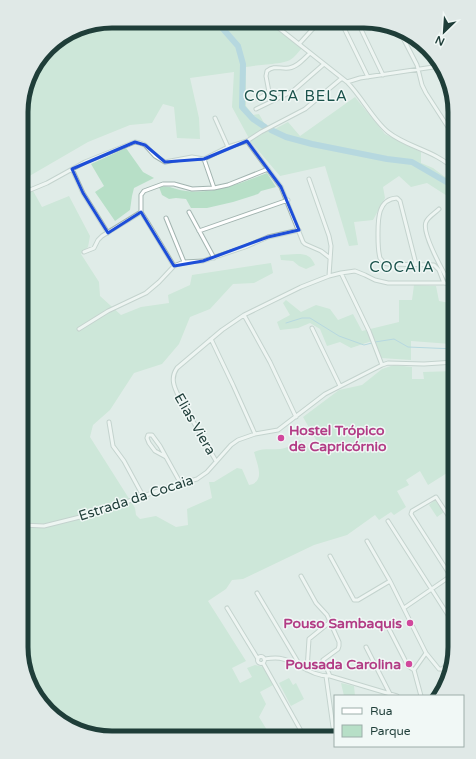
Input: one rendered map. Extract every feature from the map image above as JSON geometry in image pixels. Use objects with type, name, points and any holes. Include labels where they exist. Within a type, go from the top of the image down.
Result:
[{"type":"street","points":[[279,28],[347,82],[390,133],[438,157],[448,165]]},
{"type":"street","points":[[299,44],[314,28]]},
{"type":"street","points":[[360,28],[383,75]]},
{"type":"street","points":[[345,30],[368,77]]},
{"type":"street","points":[[403,37],[414,59],[426,93],[448,127]]},
{"type":"street","points":[[258,99],[270,92],[266,76],[267,71],[273,68],[289,68],[295,66],[310,54]]},
{"type":"street","points":[[256,109],[293,91],[324,64]]},
{"type":"street","points":[[347,82],[368,77],[435,67]]},
{"type":"street","points":[[30,190],[47,184],[85,162],[135,142],[140,142],[145,145],[154,156],[165,162],[192,157],[204,159],[228,147],[247,141],[308,107],[342,78]]},
{"type":"street","points":[[215,118],[228,147]]},
{"type":"street","points":[[247,141],[281,186],[305,244],[321,251],[330,258]]},
{"type":"street","points":[[204,159],[214,188]]},
{"type":"street","points":[[72,169],[83,194],[108,232]]},
{"type":"street","points":[[174,266],[141,212],[140,201],[142,193],[157,185],[168,183],[192,189],[214,188],[228,185],[268,169]]},
{"type":"street","points":[[309,178],[329,236],[331,246],[329,276]]},
{"type":"street","points":[[416,264],[400,201],[397,198],[393,198],[384,204],[378,215],[380,258],[384,263],[388,264],[434,265],[439,270],[444,283]]},
{"type":"street","points":[[199,231],[288,200]]},
{"type":"street","points":[[439,209],[426,222],[426,232],[448,280]]},
{"type":"street","points":[[84,252],[94,248],[100,238],[108,232],[141,212]]},
{"type":"street","points":[[189,212],[214,258]]},
{"type":"street","points":[[166,218],[184,262]]},
{"type":"street","points":[[79,328],[108,311],[146,293],[174,266],[184,262],[203,261],[214,258],[268,237],[299,230]]},
{"type":"street","points":[[216,461],[174,388],[174,375],[177,368],[211,339],[244,315],[301,287],[341,273],[355,271],[375,280],[388,283],[448,284]]},
{"type":"street","points":[[341,273],[369,331],[382,365]]},
{"type":"street","points":[[244,315],[270,362],[296,417]]},
{"type":"street","points":[[312,328],[340,386]]},
{"type":"street","points":[[211,339],[254,434]]},
{"type":"street","name":"Estrada da Cocaia","points":[[28,526],[51,524],[92,514],[169,487],[190,482],[201,477],[231,445],[238,440],[254,434],[278,430],[325,394],[382,365],[388,363],[424,364],[448,362]]},
{"type":"street","points":[[109,422],[113,446],[124,461],[143,496]]},
{"type":"street","points":[[166,457],[151,447],[147,438],[148,435],[150,434],[155,437],[181,484]]},
{"type":"street","points":[[448,515],[436,497],[412,511],[411,514],[448,573]]},
{"type":"street","points":[[388,521],[448,615]]},
{"type":"street","points":[[367,541],[390,581],[426,653],[437,668],[442,669],[445,666]]},
{"type":"street","points":[[330,556],[354,600],[358,600],[390,581]]},
{"type":"street","points":[[301,576],[316,603],[327,615],[339,646],[323,660],[330,676]]},
{"type":"street","points":[[404,608],[448,577]]},
{"type":"street","points":[[257,593],[302,668]]},
{"type":"street","points":[[227,608],[259,663],[263,664],[301,731]]},
{"type":"street","points":[[307,670],[309,639],[330,622]]},
{"type":"street","points":[[388,627],[408,666],[414,670],[421,695]]},
{"type":"street","points":[[366,647],[390,694]]},
{"type":"street","points":[[414,670],[426,653]]},
{"type":"street","points":[[258,659],[261,657],[264,659],[277,657],[283,658],[307,670],[394,695]]},
{"type":"street","points":[[263,664],[264,659]]},
{"type":"street","points":[[326,676],[333,727]]},
{"type":"highlighted area","points":[[247,141],[281,187],[299,230],[268,237],[203,261],[174,266],[141,212],[108,233],[83,193],[72,169],[135,142],[145,145],[165,162],[204,159]]},
{"type":"green space","points":[[112,28],[275,28],[302,48],[290,60],[246,67],[246,106],[253,115],[259,114],[269,132],[288,122],[300,136],[355,97],[385,134],[421,152],[421,163],[433,168],[445,177],[448,174],[448,196],[427,183],[411,187],[399,176],[383,187],[385,198],[373,220],[354,222],[358,245],[349,246],[325,166],[280,176],[251,142],[232,107],[234,72],[190,78],[199,118],[200,139],[177,138],[174,107],[163,104],[152,123],[130,125],[88,142],[28,177],[28,112],[31,90],[34,80],[42,65],[65,42],[85,32]]},
{"type":"green space","points":[[126,148],[143,172],[154,178],[134,188],[130,210],[115,221],[95,192],[104,186],[91,164]]},
{"type":"green space","points":[[267,173],[276,187],[233,202],[207,208],[191,208],[186,199],[169,199],[162,195],[159,187],[186,191],[207,191],[227,187]]},
{"type":"green space","points":[[28,182],[42,207],[69,196],[90,236],[88,247],[81,254],[99,282],[100,296],[121,315],[141,307],[169,303],[168,295],[190,285],[192,275],[271,263],[273,273],[254,283],[233,284],[210,309],[190,317],[179,344],[162,364],[134,373],[110,410],[93,425],[90,437],[135,508],[136,515],[140,519],[156,516],[176,527],[188,525],[187,509],[212,498],[209,482],[214,482],[237,468],[242,469],[249,485],[257,480],[259,472],[254,452],[291,446],[300,440],[311,451],[320,447],[303,417],[339,390],[362,385],[382,369],[394,365],[412,367],[412,379],[424,379],[423,372],[448,371],[448,472],[428,485],[420,471],[406,480],[409,485],[397,491],[406,507],[394,515],[391,512],[379,520],[375,515],[347,535],[314,545],[243,579],[232,580],[226,589],[208,601],[246,661],[232,668],[240,683],[252,677],[247,668],[255,665],[264,667],[273,685],[260,692],[266,704],[259,717],[268,731],[101,730],[80,725],[61,714],[45,698],[34,679],[28,652]]},
{"type":"green space","points":[[297,254],[308,256],[312,259],[315,265],[306,269],[293,261],[281,260],[280,255]]},
{"type":"green space","points":[[414,285],[436,286],[439,301],[448,303],[448,344],[411,341],[411,360],[381,358],[375,340],[351,348],[340,342],[327,346],[320,329],[310,323],[298,328],[280,330],[277,322],[290,315],[283,303],[286,300],[301,312],[316,305],[330,309],[338,320],[353,314],[362,331],[399,322],[399,300],[412,300]]},
{"type":"green space","points":[[435,500],[444,512],[437,517],[429,505]]},
{"type":"green space","points":[[289,678],[293,685],[296,683],[304,699],[291,706],[279,683]]},
{"type":"green space","points":[[341,683],[354,686],[355,695],[344,695]]},
{"type":"waterway","points":[[222,28],[238,46],[243,64],[242,107],[253,119],[265,127]]},
{"type":"waterway","points":[[271,130],[286,137],[312,144],[387,159],[412,162],[448,183]]},
{"type":"waterway","points":[[286,323],[302,318],[310,318],[339,336],[364,345],[372,343]]},
{"type":"waterway","points":[[375,342],[394,339],[408,347],[448,349]]},
{"type":"place","name":"Hostel Trópico de Capricórnio","points":[[281,438]]},
{"type":"place","name":"Pouso Sambaquis","points":[[410,623]]},
{"type":"place","name":"Pousada Carolina","points":[[409,664]]},
{"type":"district","name":"COSTA BELA","points":[[296,96]]},
{"type":"district","name":"COCAIA","points":[[402,267]]}]
